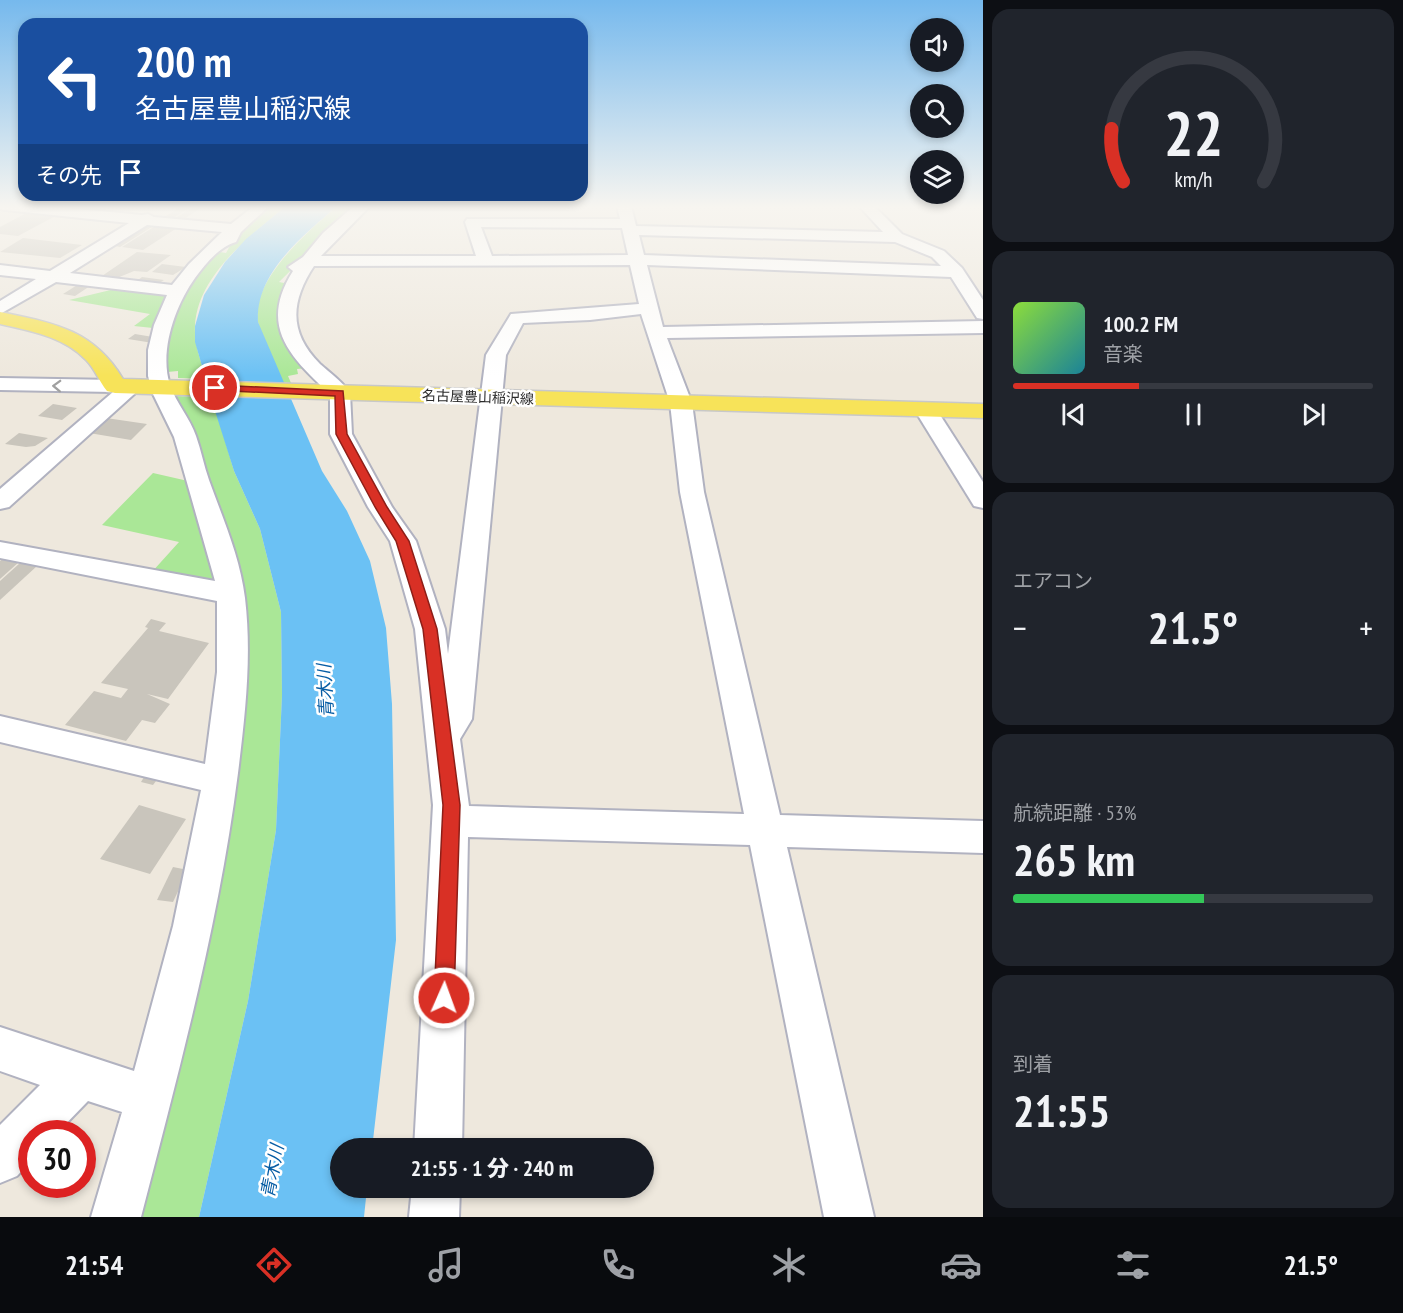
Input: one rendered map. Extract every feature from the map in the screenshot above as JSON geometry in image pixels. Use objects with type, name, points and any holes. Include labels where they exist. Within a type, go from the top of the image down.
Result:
[{"type":"main road","points":[[0,318],[47,329],[91,350],[105,365],[144,387]]},
{"type":"main road","name":"名古屋豊山稲沢線","points":[[144,387],[983,411]]},
{"type":"street","points":[[0,309],[74,263]]},
{"type":"street","points":[[0,502],[144,387],[158,350],[169,304],[175,291],[198,263]]},
{"type":"street","points":[[282,282],[294,268],[304,263]]},
{"type":"street","points":[[307,263],[286,306],[290,332],[299,352],[332,392],[341,434],[381,507],[403,541],[430,629],[451,805],[438,1138]]},
{"type":"street","points":[[639,263],[652,320],[681,403],[692,492],[849,1217]]},
{"type":"street","points":[[874,263],[983,278]]},
{"type":"street","points":[[946,263],[981,309]]},
{"type":"street","points":[[0,270],[175,291]]},
{"type":"street","points":[[443,737],[456,718],[496,355],[517,318],[590,315],[652,320],[983,327]]},
{"type":"street","points":[[0,384],[144,387],[182,430],[196,477],[218,536],[231,595],[234,664],[220,781],[204,878],[116,1217]]},
{"type":"street","points":[[925,409],[983,501]]},
{"type":"street","points":[[0,550],[231,595]]},
{"type":"street","points":[[0,729],[220,781]]},
{"type":"street","points":[[450,821],[983,837]]},
{"type":"street","points":[[0,1049],[147,1098]]},
{"type":"street","points":[[0,1159],[81,1075]]},
{"type":"street","points":[[434,1217],[435,1198]]},
{"type":"green space","points":[[206,263],[224,263],[200,301],[195,321],[196,343],[206,379],[178,378],[178,371],[167,372],[165,350],[181,290]]},
{"type":"green space","points":[[280,263],[298,263],[279,282],[284,283],[295,269],[281,306],[307,368],[297,369],[298,374],[288,376],[291,383],[282,382],[268,353],[258,322],[258,306],[272,273]]},
{"type":"green space","points":[[123,287],[163,292],[168,296],[153,328],[134,326],[150,314],[69,300]]},
{"type":"green space","points":[[171,396],[212,397],[234,471],[260,529],[281,612],[282,695],[276,830],[248,1001],[199,1217],[130,1217],[239,598]]},
{"type":"green space","points":[[153,473],[188,481],[220,577],[209,585],[151,573],[179,542],[102,525]]},
{"type":"water","name":"青木川","points":[[224,263],[280,263],[264,287],[259,304],[258,322],[322,471],[347,511],[370,561],[386,628],[392,704],[396,940],[373,1138],[330,1138],[330,1198],[366,1198],[364,1217],[199,1217],[248,1001],[276,830],[282,695],[281,612],[260,529],[234,471],[216,414],[195,342],[195,326],[204,295]]},
{"type":"building","points":[[121,263],[160,263],[147,272],[134,271],[117,278],[102,276]]},
{"type":"building","points":[[162,264],[186,267],[173,275],[152,272]]},
{"type":"building","points":[[142,277],[164,280],[156,285],[134,283]]},
{"type":"building","points":[[82,282],[93,284],[75,296],[63,294]]},
{"type":"building","points":[[135,334],[159,338],[153,343],[128,339]]},
{"type":"building","points":[[53,404],[77,408],[62,420],[38,416]]},
{"type":"building","points":[[106,418],[147,424],[131,440],[89,433]]},
{"type":"building","points":[[19,433],[48,438],[35,446],[5,444]]},
{"type":"building","points":[[3,559],[19,562],[0,579],[0,561]]},
{"type":"building","points":[[20,563],[37,566],[0,600],[0,581]]},
{"type":"building","points":[[151,619],[166,623],[159,631],[209,643],[168,699],[147,694],[170,704],[155,723],[142,720],[126,741],[65,725],[94,691],[121,698],[128,689],[101,683],[148,628],[145,627]]},
{"type":"building","points":[[146,774],[159,777],[153,785],[141,782]]},
{"type":"building","points":[[139,805],[186,819],[150,874],[100,859]]},
{"type":"building","points":[[173,867],[188,870],[173,902],[157,900]]},
{"type":"route","points":[[215,388],[340,393],[341,434],[381,507],[403,541],[430,629],[451,805],[444,998]]}]
